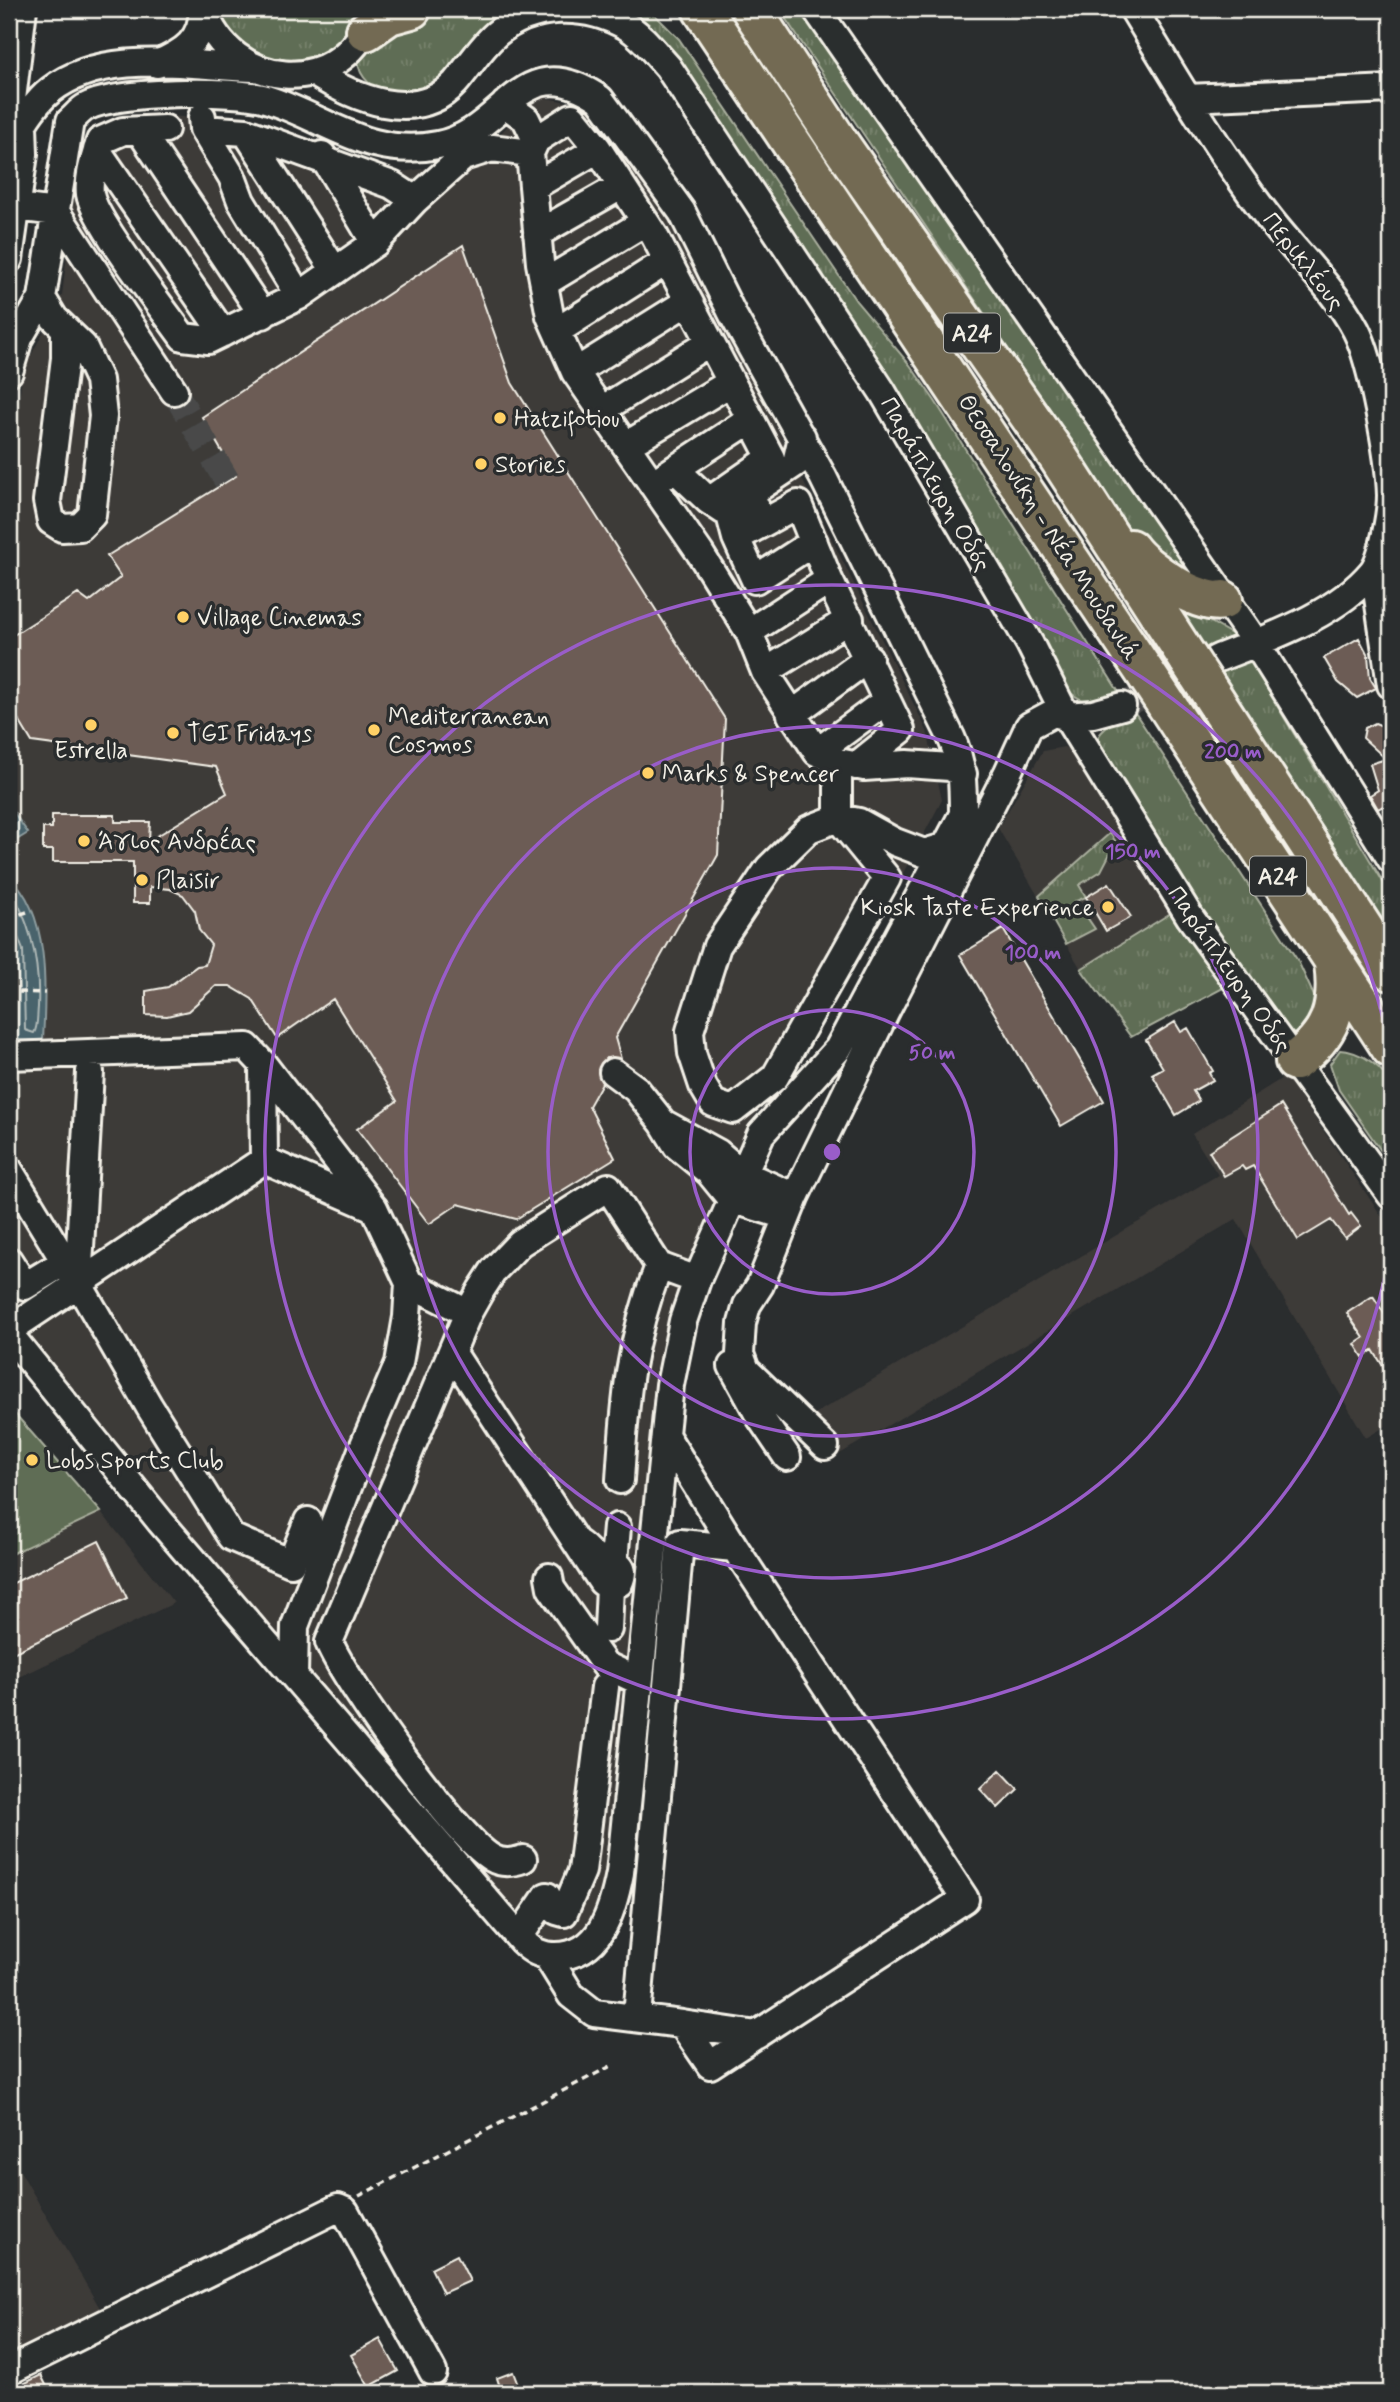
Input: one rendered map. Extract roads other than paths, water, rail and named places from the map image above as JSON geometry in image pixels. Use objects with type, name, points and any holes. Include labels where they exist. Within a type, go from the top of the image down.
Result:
[{"type":"highway","points":[[364,30],[389,15],[411,9]]},
{"type":"highway","points":[[674,9],[872,296],[937,378],[970,407]]},
{"type":"highway","name":"Θεσσαλονίκη - Νέα Μουδανιά","points":[[702,9],[970,407],[1391,1048]]},
{"type":"highway","name":"Θεσσαλονίκη - Νέα Μουδανιά","points":[[751,9],[837,140],[1203,668],[1391,971]]},
{"type":"highway","points":[[1058,457],[1147,568],[1206,599],[1223,600]]},
{"type":"highway","points":[[1295,1061],[1316,1045],[1328,1027],[1335,1006],[1334,963]]},
{"type":"highway","points":[[1295,1061],[1335,1045],[1354,1042],[1371,1050],[1391,1065]]},
{"type":"street","points":[[23,9],[14,131],[24,155],[12,206],[9,249],[50,250]]},
{"type":"street","points":[[155,64],[177,56],[193,43],[202,27],[203,9]]},
{"type":"street","points":[[203,9],[208,24],[227,50],[254,68]]},
{"type":"street","points":[[816,9],[1223,600],[1256,643],[1391,859]]},
{"type":"street","name":"Περικλέους","points":[[1133,9],[1207,132],[1267,216],[1331,290],[1357,332],[1378,407],[1391,496],[1386,533],[1374,570],[1342,599],[1203,668]]},
{"type":"street","name":"Παράπλευρη Οδός","points":[[313,72],[340,89],[373,100],[404,104],[438,96],[453,85],[496,34],[528,15],[569,10],[608,17],[628,27],[668,67],[883,391],[1030,644],[1066,716],[1190,916],[1391,1195]]},
{"type":"street","points":[[14,131],[40,101],[66,80],[84,73],[120,66],[155,64],[254,68],[273,74],[313,72],[333,63],[364,30]]},
{"type":"street","points":[[364,30],[355,76],[373,100]]},
{"type":"street","points":[[54,315],[83,346],[99,380],[103,416],[92,516],[80,527],[62,528],[51,520],[47,501],[62,374],[54,315],[50,250],[70,121],[86,107],[119,98],[193,93],[254,96],[302,113],[371,144],[393,149],[417,148],[459,139],[491,120],[523,88],[540,82],[571,83],[600,99],[672,196],[734,317],[803,437],[961,757],[963,814],[838,1049],[761,1134],[741,1173],[696,1280],[682,1321],[670,1385],[623,1851],[611,1910],[598,1936],[584,1948],[568,1955],[531,1946]]},
{"type":"street","points":[[1187,98],[1391,89]]},
{"type":"street","points":[[174,129],[193,93]]},
{"type":"street","points":[[1207,132],[1234,96]]},
{"type":"street","points":[[505,104],[526,119],[533,147],[533,187],[544,283],[557,331],[575,372],[700,553],[749,632],[765,672],[791,715],[837,760],[916,761],[950,767],[963,774]]},
{"type":"street","points":[[302,113],[335,166],[347,202],[374,243]]},
{"type":"street","points":[[415,200],[392,185],[246,132],[174,129],[123,131],[100,141],[91,169],[90,194],[100,218],[183,338],[208,340],[263,316],[299,296],[335,271],[374,243],[415,200],[463,157],[492,148],[533,147],[572,117],[598,149],[645,222],[771,458],[725,517]]},
{"type":"street","points":[[174,129],[241,201],[299,296]]},
{"type":"street","points":[[174,129],[263,316]]},
{"type":"street","points":[[246,132],[335,271]]},
{"type":"street","points":[[533,187],[598,149]]},
{"type":"street","points":[[97,150],[223,333]]},
{"type":"street","points":[[537,234],[621,186]]},
{"type":"street","points":[[12,206],[56,212],[174,391]]},
{"type":"street","points":[[544,283],[645,222]]},
{"type":"street","points":[[557,331],[667,261]]},
{"type":"street","points":[[575,372],[687,302]]},
{"type":"street","points":[[9,372],[19,338],[54,315]]},
{"type":"street","points":[[600,411],[710,342]]},
{"type":"street","points":[[62,374],[73,368],[86,368],[99,380]]},
{"type":"street","points":[[627,445],[730,383]]},
{"type":"street","points":[[652,484],[750,420]]},
{"type":"street","points":[[725,517],[796,463],[803,437]]},
{"type":"street","points":[[675,469],[725,517],[755,580]]},
{"type":"street","points":[[725,517],[807,474],[823,477]]},
{"type":"street","points":[[725,517],[798,505],[829,580],[869,658],[901,730],[837,760]]},
{"type":"street","points":[[727,600],[814,542]]},
{"type":"street","points":[[1374,570],[1391,685]]},
{"type":"street","points":[[749,632],[829,580]]},
{"type":"street","points":[[765,672],[850,619]]},
{"type":"street","points":[[787,1457],[733,1370],[728,1335],[760,1285],[791,1207],[1029,726],[1036,691],[1030,644]]},
{"type":"street","points":[[791,715],[869,658]]},
{"type":"street","points":[[886,701],[837,760],[838,818],[887,878],[775,1077],[733,1110],[713,1103],[703,1086],[692,1053],[690,1031],[717,946],[769,868],[809,829],[838,818],[859,822],[895,842],[924,853],[944,847]]},
{"type":"street","points":[[1029,726],[1046,715],[1093,714],[1122,706]]},
{"type":"street","points":[[1008,772],[1066,716]]},
{"type":"street","points":[[916,761],[948,747],[951,737]]},
{"type":"street","points":[[838,818],[916,863],[926,881]]},
{"type":"street","points":[[9,1056],[247,1047],[374,1208],[409,1283],[399,1363],[295,1626],[294,1676]]},
{"type":"street","points":[[262,1064],[264,1160]]},
{"type":"street","points":[[45,1067],[90,1072],[133,1066]]},
{"type":"street","points":[[72,1272],[90,1072]]},
{"type":"street","points":[[613,1072],[636,1089],[677,1146],[709,1172],[731,1199],[791,1207]]},
{"type":"street","points":[[663,1123],[718,1153],[741,1173],[791,1207]]},
{"type":"street","points":[[264,1160],[374,1208]]},
{"type":"street","points":[[264,1160],[72,1272],[9,1332],[160,1521],[571,1994],[594,2013],[637,2016],[757,2035]]},
{"type":"street","points":[[9,1170],[72,1272],[149,1406],[231,1537],[291,1563],[308,1521]]},
{"type":"street","points":[[523,1859],[505,1863],[494,1859],[467,1836],[380,1724],[329,1642],[468,1312],[494,1270],[514,1248],[608,1186],[659,1266],[696,1280]]},
{"type":"street","points":[[9,1261],[25,1286],[72,1272]]},
{"type":"street","points":[[620,1480],[627,1375],[641,1314],[659,1266]]},
{"type":"street","points":[[409,1283],[468,1312]]},
{"type":"street","points":[[747,1305],[742,1323],[740,1354],[747,1370],[825,1446]]},
{"type":"street","points":[[452,1352],[602,1582],[610,1587]]},
{"type":"street","points":[[665,1435],[735,1548],[965,1899],[710,2066],[682,2024]]},
{"type":"street","points":[[614,1561],[617,1527]]},
{"type":"street","points":[[576,1542],[594,1557],[614,1561],[621,1567],[622,1576],[619,1583],[610,1587]]},
{"type":"street","points":[[637,2016],[680,1544],[735,1548]]},
{"type":"street","points":[[639,1681],[605,1665],[551,1588],[550,1577],[559,1583],[601,1645],[616,1652],[634,1646],[643,1632]]},
{"type":"street","points":[[608,1629],[610,1587]]},
{"type":"street","points":[[251,1623],[273,1624],[305,1599]]},
{"type":"street","points":[[531,1946],[553,1905],[564,1913],[582,1871],[605,1687]]},
{"type":"street","points":[[9,2371],[336,2208],[345,2211],[433,2372]]},
{"type":"water","points":[[9,806],[28,833],[15,841],[9,832]]},
{"type":"water","points":[[9,876],[32,910],[39,931],[45,998],[43,1040],[18,1040],[19,989],[16,950],[9,929]]},
{"type":"tunnel","points":[[174,391],[227,481]]},
{"type":"tunnel","points":[[1122,706],[1209,663]]},
{"type":"place","name":"Hatzifotiou","points":[[500,418]]},
{"type":"place","name":"Stories","points":[[481,464]]},
{"type":"place","name":"Village Cinemas","points":[[183,617]]},
{"type":"place","name":"Estrella","points":[[91,725]]},
{"type":"place","name":"Mediterranean Cosmos","points":[[374,730]]},
{"type":"place","name":"TGI Fridays","points":[[173,733]]},
{"type":"place","name":"Marks & Spencer","points":[[648,773]]},
{"type":"place","name":"Άγιος Ανδρέας","points":[[84,841]]},
{"type":"place","name":"Plaisir","points":[[142,880]]},
{"type":"place","name":"Kiosk Taste Experience","points":[[1108,907]]},
{"type":"place","name":"Lobs Sports Club","points":[[32,1460]]}]
